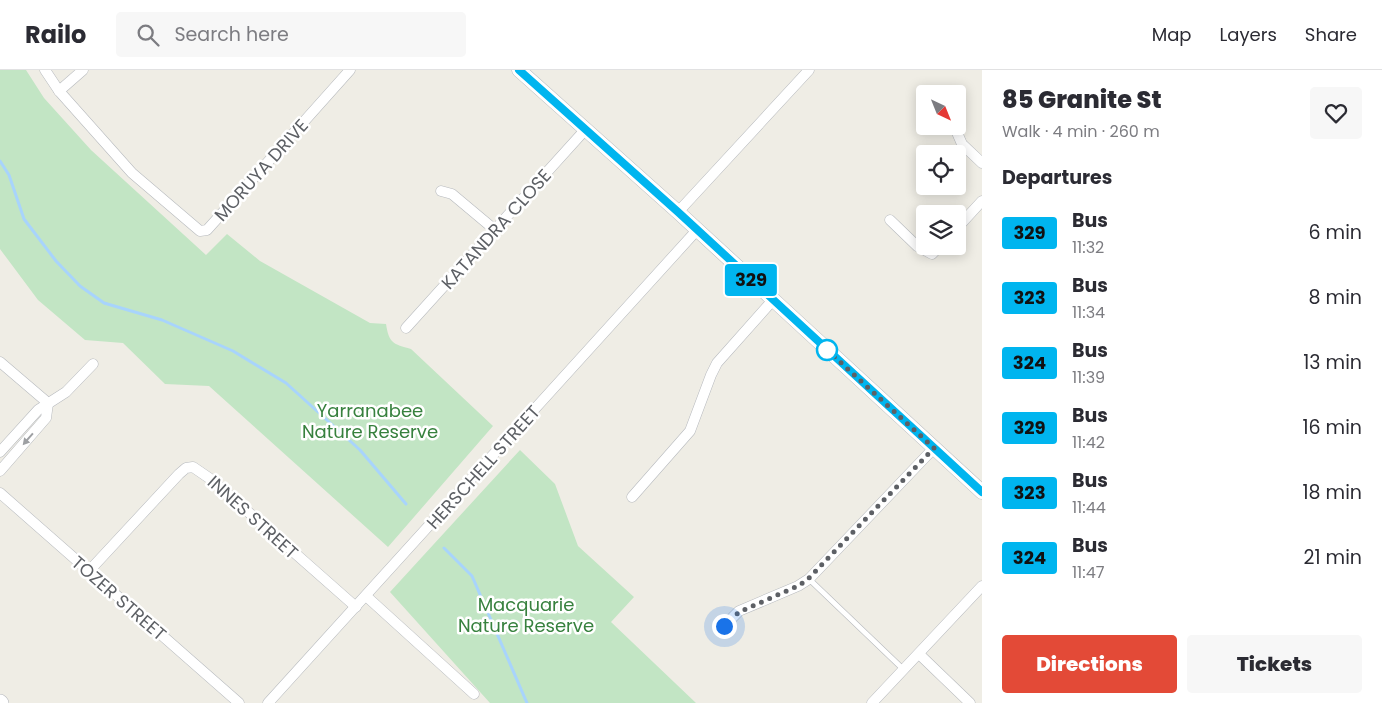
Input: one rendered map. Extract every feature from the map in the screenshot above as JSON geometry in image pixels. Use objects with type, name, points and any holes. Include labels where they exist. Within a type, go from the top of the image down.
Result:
[{"type":"street","name":"MORUYA DRIVE","points":[[45,70],[59,91],[132,173],[200,231],[207,230],[350,70]]},
{"type":"street","points":[[59,91],[83,70]]},
{"type":"street","points":[[519,70],[678,212],[982,492]]},
{"type":"street","points":[[678,212],[809,70]]},
{"type":"street","name":"KATANDRA CLOSE","points":[[406,328],[585,130]]},
{"type":"street","points":[[958,135],[962,144],[982,163]]},
{"type":"street","points":[[441,191],[452,194],[495,230]]},
{"type":"street","points":[[966,218],[982,201]]},
{"type":"street","points":[[890,220],[916,245]]},
{"type":"street","name":"HERSCHELL STREET","points":[[268,703],[697,230]]},
{"type":"street","points":[[632,497],[690,431],[711,374],[717,363],[773,300]]},
{"type":"street","points":[[0,362],[48,403]]},
{"type":"street","points":[[0,452],[38,410],[66,392],[92,364]]},
{"type":"street","points":[[0,470],[46,418],[48,403]]},
{"type":"street","points":[[724,626],[739,612],[798,586],[808,579],[934,448]]},
{"type":"street","name":"INNES STREET","points":[[89,571],[179,474],[186,468],[193,466],[212,480],[356,607]]},
{"type":"street","name":"TOZER STREET","points":[[0,493],[239,703]]},
{"type":"street","points":[[872,703],[982,586]]},
{"type":"street","points":[[366,596],[474,694]]},
{"type":"street","points":[[919,654],[970,703]]},
{"type":"lane","points":[[808,579],[904,670]]},
{"type":"green space","name":"Yarranabee Nature Reserve","points":[[0,70],[26,70],[44,98],[91,150],[206,255],[227,234],[260,261],[370,323],[386,324],[390,339],[393,342],[411,349],[493,426],[388,547],[209,386],[165,384],[123,343],[85,340],[38,300],[0,249]]},
{"type":"green space","name":"Macquarie Nature Reserve","points":[[520,450],[555,484],[578,546],[634,597],[611,622],[696,703],[490,703],[390,592]]},
{"type":"waterway","points":[[0,161],[9,175],[24,219],[56,261],[80,286],[104,303],[162,320],[233,351],[286,383],[360,450],[406,504]]},
{"type":"waterway","points":[[444,548],[472,576],[527,703]]},
{"type":"bus line","name":"329","points":[[519,70],[678,212],[982,492]]},
{"type":"route","points":[[724,626],[739,612],[798,586],[808,579],[934,448],[827,350]]}]
